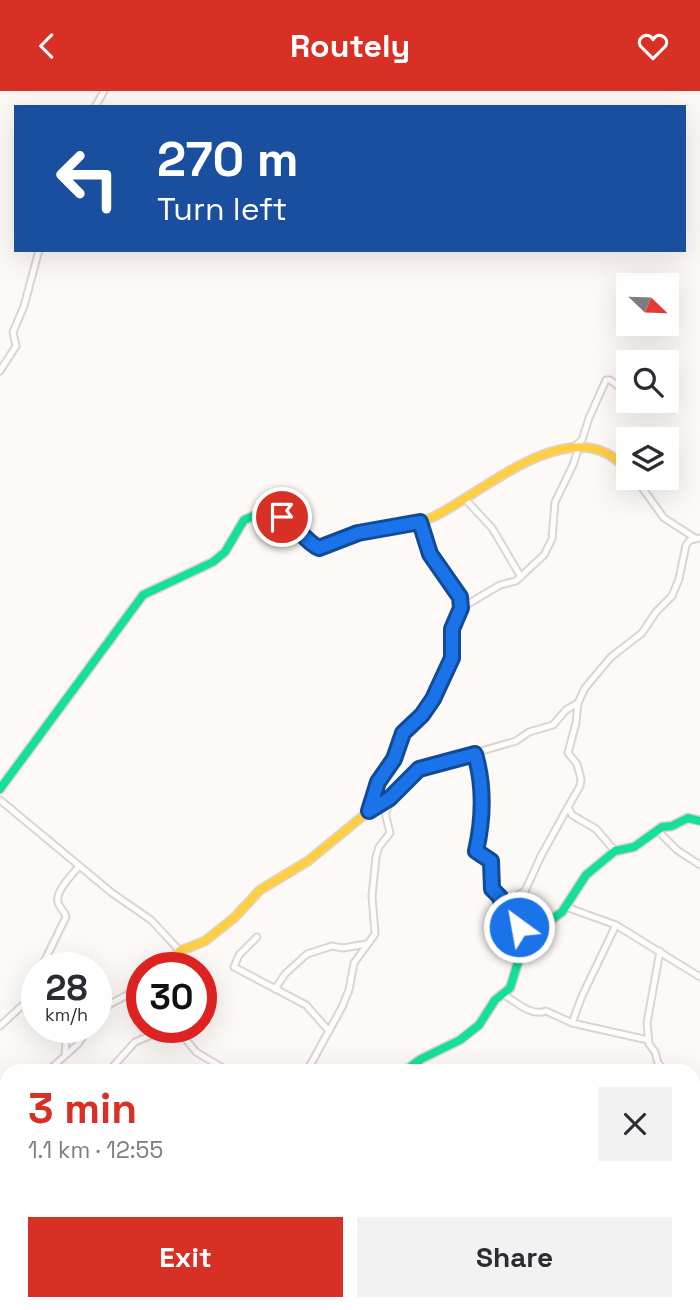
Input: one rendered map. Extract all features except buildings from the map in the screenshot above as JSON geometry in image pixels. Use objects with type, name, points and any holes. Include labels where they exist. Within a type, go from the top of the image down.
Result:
[{"type":"street","points":[[0,371],[16,346],[13,332],[24,306],[38,252]]},
{"type":"street","points":[[461,608],[500,585],[521,577],[536,565],[549,547],[555,502],[576,458],[576,447],[582,440],[606,380],[616,384]]},
{"type":"street","points":[[0,789],[141,597],[200,570],[220,557],[240,524],[248,517],[263,512],[282,517],[297,527],[309,543],[319,548],[358,533],[420,522],[528,462],[576,447],[608,453],[616,459]]},
{"type":"street","points":[[503,904],[525,891],[581,783],[579,767],[568,753],[577,719],[578,703],[585,688],[611,657],[642,633],[652,616],[672,596],[679,579],[686,545],[697,538],[669,523],[659,514],[643,490]]},
{"type":"street","points":[[465,499],[492,528],[521,577]]},
{"type":"street","points":[[369,811],[378,782],[394,759],[403,733],[427,708],[450,664],[452,629],[461,608],[460,597],[430,554],[420,522]]},
{"type":"street","points":[[0,800],[112,893],[152,921],[180,951],[205,941],[234,918],[260,890],[308,861],[397,791],[424,766],[516,741],[529,733],[549,727],[566,710],[578,703]]},
{"type":"street","points":[[475,754],[482,780],[481,831],[476,851],[491,861],[492,889],[527,939]]},
{"type":"street","points":[[313,1064],[349,990],[355,963],[375,934],[372,901],[376,857],[379,847],[390,833],[385,813],[397,791]]},
{"type":"street","points":[[568,807],[572,815],[596,829],[615,851]]},
{"type":"street","points":[[414,1064],[460,1040],[479,1025],[495,1000],[510,988],[520,951],[527,939],[558,916],[586,875],[615,851],[634,847],[657,829],[673,826],[688,818],[700,821]]},
{"type":"street","points":[[657,829],[677,850],[700,865]]},
{"type":"street","points":[[49,952],[66,917],[58,898],[79,866]]},
{"type":"street","points":[[566,907],[616,925],[700,978]]},
{"type":"street","points":[[572,1023],[616,925]]},
{"type":"street","points":[[257,937],[239,955],[234,967],[306,1006],[329,1031]]},
{"type":"street","points":[[275,989],[285,974],[307,954],[332,946],[343,948],[366,944]]},
{"type":"street","points":[[659,1064],[648,1040],[647,1019],[660,951]]},
{"type":"street","points":[[504,995],[533,1013],[545,1010],[572,1023],[648,1040]]},
{"type":"street","points":[[0,1026],[21,1007]]},
{"type":"street","points":[[65,1055],[66,1043]]},
{"type":"street","points":[[55,1064],[79,1043]]},
{"type":"street","points":[[114,1064],[134,1043]]},
{"type":"street","points":[[189,1043],[196,1052],[216,1064]]},
{"type":"traffic: fast","points":[[0,789],[143,595],[213,562],[225,552],[244,520],[263,512],[292,523]]},
{"type":"traffic: fast","points":[[420,522],[430,554],[458,593],[460,601],[454,625]]},
{"type":"traffic: fast","points":[[414,1064],[460,1040],[479,1025],[495,1000],[510,988],[524,943],[562,912],[586,875],[615,851],[634,847],[662,827],[672,826],[688,818],[700,821]]},
{"type":"traffic: slow","points":[[292,523],[315,547],[321,547],[361,533],[435,516],[518,467],[563,449],[585,447],[606,453],[616,460]]},
{"type":"traffic: slow","points":[[179,952],[205,941],[234,918],[260,890],[308,861],[369,811],[378,782],[394,759],[403,733],[422,715],[433,699],[452,658],[454,625]]},
{"type":"route","points":[[282,517],[297,527],[309,543],[319,548],[358,533],[420,522],[430,554],[460,597],[461,608],[452,629],[450,664],[433,699],[422,715],[403,733],[394,759],[378,782],[369,811],[390,798],[419,769],[475,754],[482,780],[481,831],[476,851],[491,861],[492,889],[519,927]]}]
